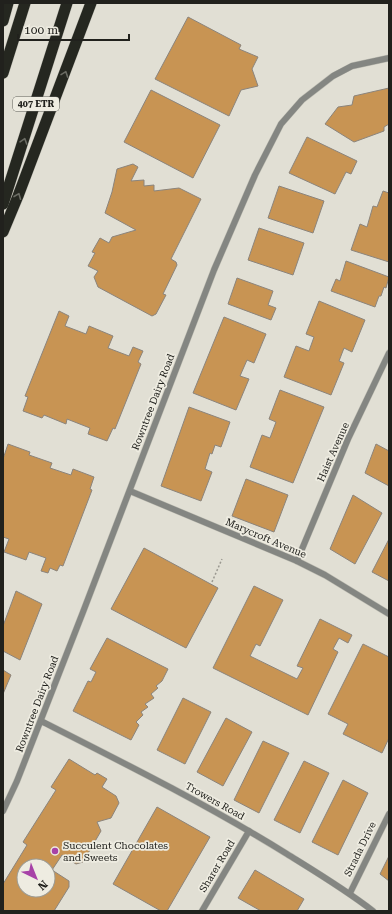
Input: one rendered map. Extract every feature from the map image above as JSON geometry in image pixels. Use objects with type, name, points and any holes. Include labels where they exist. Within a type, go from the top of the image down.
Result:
[{"type":"highway","points":[[3,21],[8,3]]},
{"type":"highway","points":[[3,73],[25,3]]},
{"type":"highway","name":"407 ETR","points":[[3,204],[68,3]]},
{"type":"highway","points":[[3,232],[21,190],[91,3]]},
{"type":"street","name":"Rowntree Dairy Road","points":[[3,812],[41,721],[214,270],[255,175],[281,124],[302,100],[333,76],[352,66],[389,58]]},
{"type":"street","name":"Haist Avenue","points":[[297,560],[348,440],[389,353]]},
{"type":"street","name":"Marycroft Avenue","points":[[130,491],[272,551],[297,560],[325,574],[389,614]]},
{"type":"street","name":"Trowers Road","points":[[41,721],[135,768],[249,831],[350,893],[373,911]]},
{"type":"street","name":"Strada Drive","points":[[350,893],[389,814]]},
{"type":"street","name":"Sharer Road","points":[[202,911],[249,831]]},
{"type":"path","points":[[212,582],[222,559]]},
{"type":"building","points":[[188,17],[241,45],[239,49],[258,57],[252,69],[258,86],[241,90],[229,116],[155,79]]},
{"type":"building","points":[[389,88],[389,124],[384,127],[384,131],[354,142],[325,124],[338,107],[352,105],[354,96]]},
{"type":"building","points":[[151,90],[220,125],[193,178],[124,142]]},
{"type":"building","points":[[307,137],[357,161],[351,174],[346,172],[335,194],[289,173]]},
{"type":"building","points":[[133,164],[138,167],[131,181],[144,180],[144,186],[154,185],[154,191],[179,188],[201,199],[171,259],[176,262],[177,265],[163,294],[166,295],[156,314],[152,316],[98,287],[94,277],[98,271],[88,266],[95,253],[92,252],[100,238],[109,243],[112,237],[136,230],[105,213],[112,192],[117,169]]},
{"type":"building","points":[[279,186],[324,201],[313,233],[268,218]]},
{"type":"building","points":[[383,191],[389,193],[389,262],[351,250],[360,224],[367,227],[373,206],[377,207]]},
{"type":"building","points":[[259,228],[304,243],[293,275],[248,260]]},
{"type":"building","points":[[346,261],[389,277],[386,288],[384,287],[375,307],[331,291],[336,279],[340,281]]},
{"type":"building","points":[[237,278],[273,291],[268,305],[276,308],[271,320],[228,304]]},
{"type":"building","points":[[319,301],[365,320],[352,352],[344,348],[339,361],[344,363],[331,395],[284,377],[296,346],[309,351],[314,337],[306,334]]},
{"type":"building","points":[[59,311],[69,316],[65,326],[86,334],[89,326],[113,336],[108,348],[129,356],[133,347],[143,351],[138,362],[141,364],[115,429],[113,428],[107,441],[88,434],[90,428],[67,419],[66,424],[44,415],[42,418],[23,411],[28,397],[25,396]]},
{"type":"building","points":[[224,317],[266,334],[254,363],[247,360],[240,376],[249,379],[236,410],[193,393]]},
{"type":"building","points":[[280,390],[324,407],[293,483],[250,467],[262,435],[270,438],[276,422],[269,419]]},
{"type":"building","points":[[189,407],[230,422],[221,447],[215,445],[212,454],[210,453],[205,469],[212,472],[201,501],[161,486]]},
{"type":"building","points":[[8,444],[30,452],[29,455],[52,463],[50,468],[71,475],[73,469],[94,477],[90,489],[92,490],[63,566],[60,565],[57,571],[50,568],[48,573],[41,571],[46,558],[29,552],[26,560],[4,552],[9,539],[3,537],[3,459]]},
{"type":"building","points":[[376,444],[389,451],[389,486],[365,473]]},
{"type":"building","points":[[246,479],[288,495],[274,532],[232,516]]},
{"type":"building","points":[[353,495],[382,513],[355,564],[330,549]]},
{"type":"building","points":[[389,539],[389,581],[372,572]]},
{"type":"building","points":[[144,548],[218,588],[186,648],[111,609]]},
{"type":"building","points":[[254,586],[283,600],[260,646],[256,644],[250,656],[297,679],[303,668],[297,666],[320,619],[352,635],[348,643],[339,638],[333,649],[338,652],[308,715],[213,668]]},
{"type":"building","points":[[16,591],[42,604],[20,660],[3,651],[3,626]]},
{"type":"building","points":[[107,638],[168,669],[162,681],[156,686],[158,688],[151,694],[154,698],[145,704],[148,707],[141,712],[143,715],[136,722],[139,725],[131,740],[73,711],[88,681],[91,682],[96,672],[90,669]]},
{"type":"building","points":[[363,644],[389,657],[389,738],[382,753],[343,734],[348,724],[328,714]]},
{"type":"building","points":[[3,670],[11,675],[3,694]]},
{"type":"building","points":[[183,698],[211,712],[185,764],[157,750]]},
{"type":"building","points":[[226,718],[252,732],[223,786],[197,772]]},
{"type":"building","points":[[263,741],[289,753],[259,813],[234,800]]},
{"type":"building","points":[[69,759],[95,775],[97,773],[107,779],[102,787],[116,796],[119,803],[111,818],[97,822],[101,831],[83,862],[76,864],[62,855],[56,864],[56,858],[19,858],[27,845],[23,842],[56,790],[51,787]]},
{"type":"building","points":[[304,761],[329,773],[300,833],[274,820]]},
{"type":"building","points":[[343,780],[368,793],[338,855],[312,842]]},
{"type":"building","points":[[157,807],[210,837],[167,911],[161,911],[113,884]]},
{"type":"building","points":[[389,856],[389,881],[380,874]]},
{"type":"building","points":[[16,863],[16,898],[56,898],[56,873],[69,881],[69,887],[54,911],[3,911],[3,884]]},
{"type":"building","points":[[255,870],[304,899],[297,911],[261,911],[238,898]]},
{"type":"place","name":"Succulent Chocolates and Sweets","points":[[55,851]]}]
